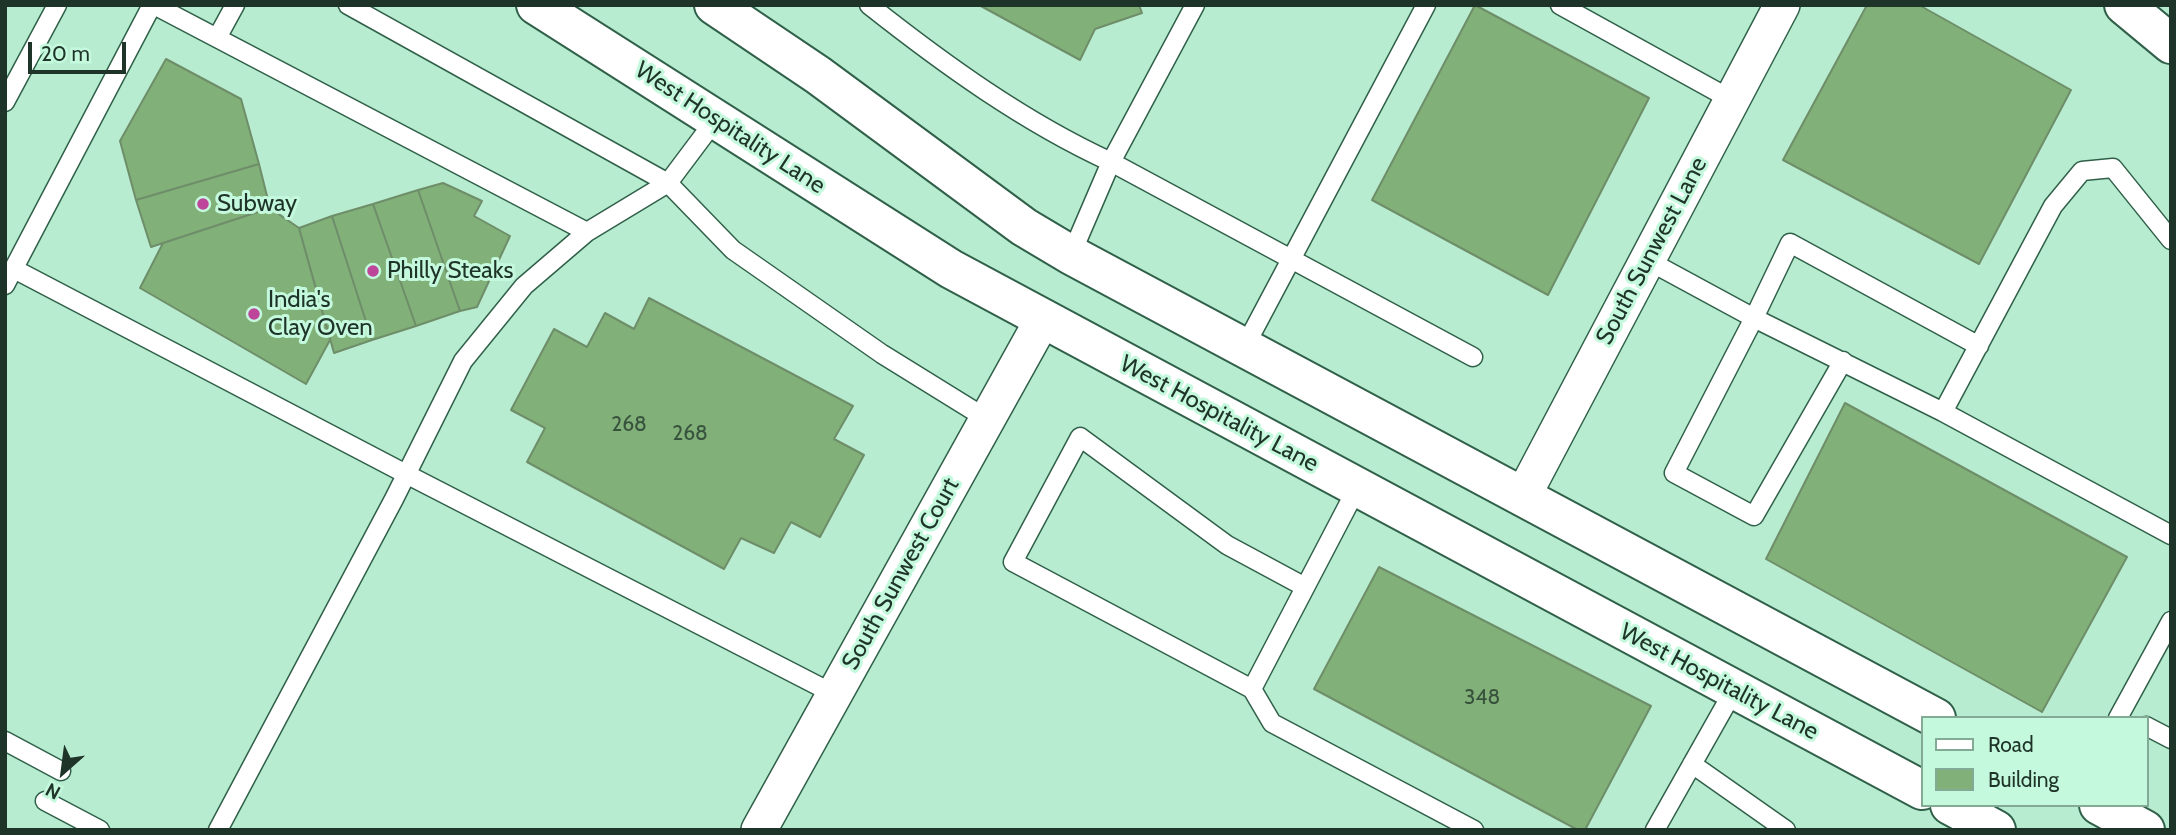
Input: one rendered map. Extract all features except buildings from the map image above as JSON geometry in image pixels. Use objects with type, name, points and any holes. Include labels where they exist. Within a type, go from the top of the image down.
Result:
[{"type":"main road","name":"West Hospitality Lane","points":[[536,5],[950,269],[1920,789]]},
{"type":"main road","points":[[714,5],[818,75],[1024,227],[1070,255],[1932,716]]},
{"type":"main road","points":[[2124,5],[2171,44]]},
{"type":"main road","points":[[2103,807],[2145,830]]},
{"type":"street","name":"South Sunwest Lane","points":[[1523,496],[1782,5]]},
{"type":"street","name":"South Sunwest Court","points":[[759,830],[1043,319]]},
{"type":"lane","points":[[5,103],[57,5]]},
{"type":"lane","points":[[587,232],[153,5],[9,277],[406,474],[834,694]]},
{"type":"lane","points":[[217,38],[235,5]]},
{"type":"lane","points":[[348,5],[668,183],[733,250],[882,354],[987,419]]},
{"type":"lane","points":[[869,5],[932,54],[1065,141],[1111,162],[1292,257],[1473,357]]},
{"type":"lane","points":[[1070,255],[1111,162],[1195,5]]},
{"type":"lane","points":[[1244,348],[1426,5]]},
{"type":"lane","points":[[1560,5],[1732,100]]},
{"type":"lane","points":[[218,830],[463,361],[524,286],[587,232],[668,183],[716,119]]},
{"type":"lane","points":[[1943,412],[2053,206],[2082,171],[2113,167],[2171,240]]},
{"type":"lane","points":[[1843,361],[1754,516],[1674,474],[1790,243],[1979,346]]},
{"type":"lane","points":[[1647,260],[1754,318],[1943,412],[2171,535]]},
{"type":"lane","points":[[1305,587],[1227,545],[1080,437],[1013,562],[1252,689],[1272,723],[1474,830]]},
{"type":"lane","points":[[1252,689],[1357,488]]},
{"type":"lane","points":[[2123,716],[2171,621]]},
{"type":"lane","points":[[1655,830],[1734,690]]},
{"type":"lane","points":[[2148,727],[2171,739]]},
{"type":"lane","points":[[5,741],[61,771]]},
{"type":"lane","points":[[1692,764],[1786,830]]},
{"type":"lane","points":[[45,802],[100,830]]},
{"type":"place","name":"Subway","points":[[203,204]]},
{"type":"place","name":"Philly Steaks","points":[[373,271]]},
{"type":"place","name":"India's Clay Oven","points":[[254,314]]}]
